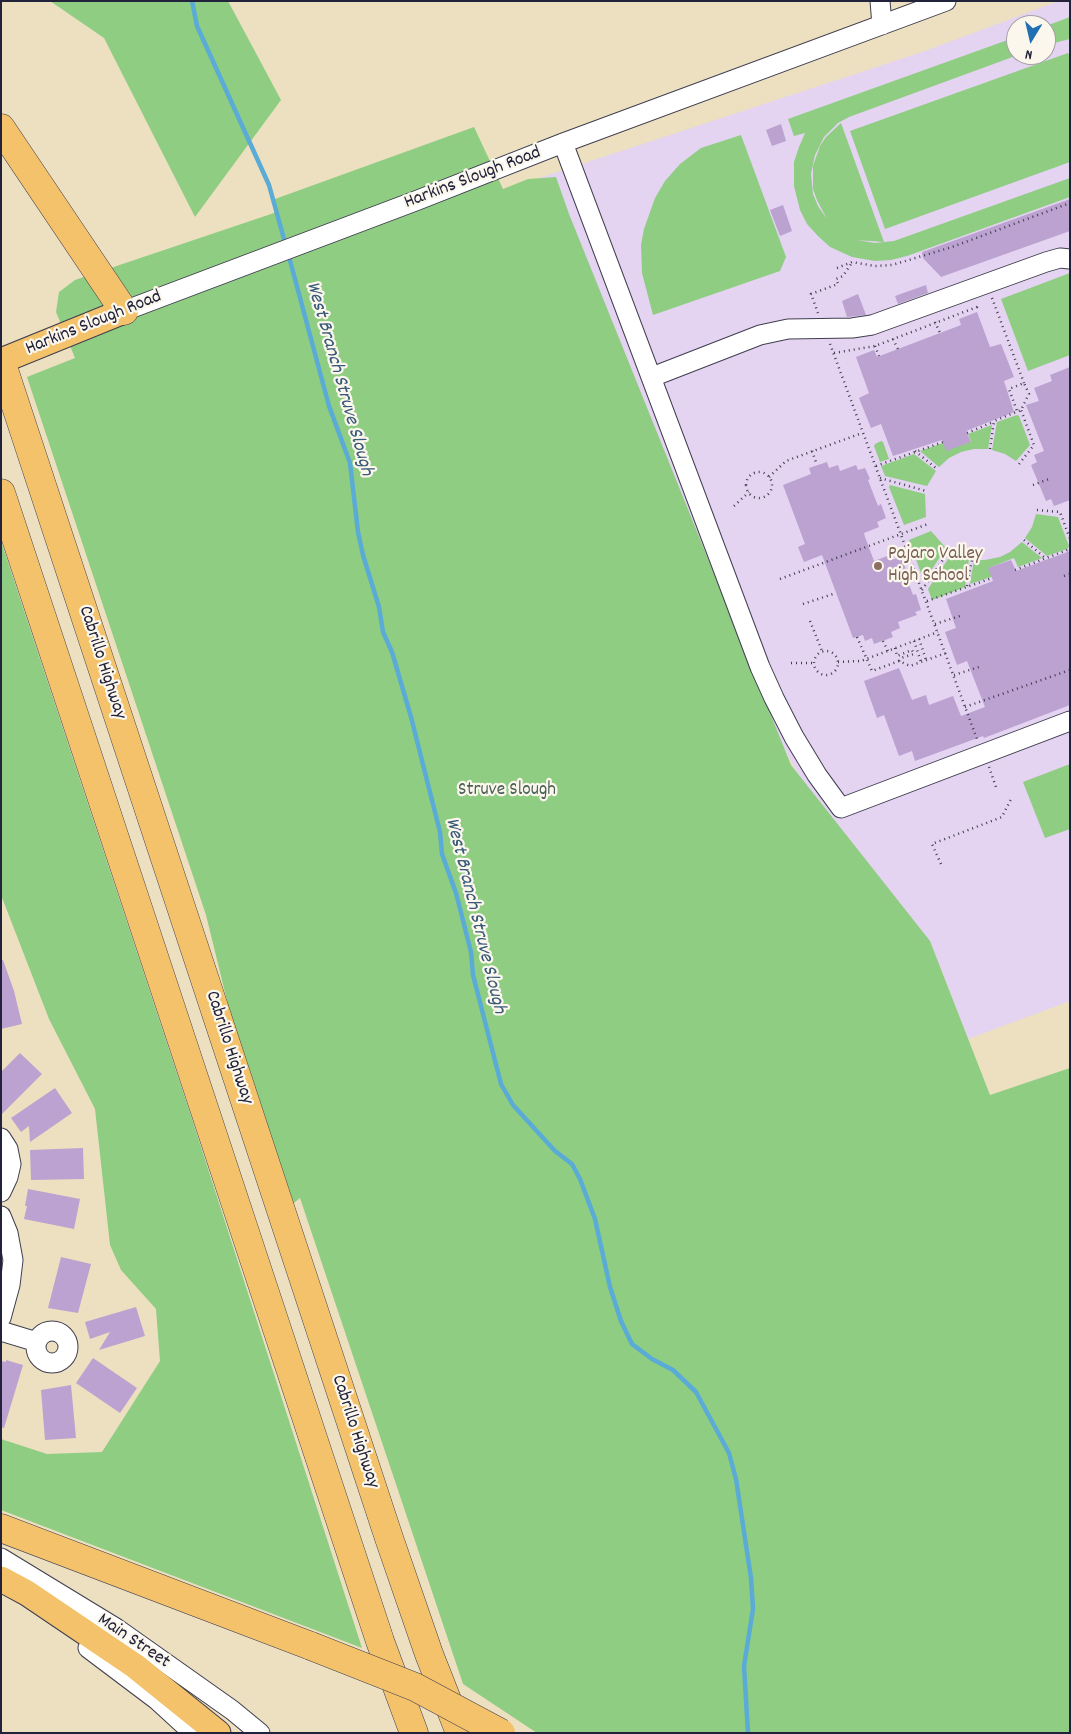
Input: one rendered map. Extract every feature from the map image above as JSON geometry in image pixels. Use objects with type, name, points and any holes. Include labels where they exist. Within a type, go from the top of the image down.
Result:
[{"type":"highway","points":[[1,128],[124,312]]},
{"type":"highway","name":"Cabrillo Highway","points":[[1,361],[389,1538],[429,1654],[460,1733]]},
{"type":"highway","points":[[1,493],[380,1641],[414,1733]]},
{"type":"highway","points":[[1,1528],[415,1687],[501,1733]]},
{"type":"main road","name":"Harkins Slough Road","points":[[1,361],[124,312]]},
{"type":"main road","name":"Main Street","points":[[1,1579],[27,1594],[134,1666],[218,1733]]},
{"type":"street","points":[[880,1],[882,25]]},
{"type":"street","name":"Harkins Slough Road","points":[[124,312],[563,143],[946,1]]},
{"type":"street","points":[[563,143],[760,667],[770,691],[805,755],[840,808],[1070,721]]},
{"type":"street","points":[[652,377],[760,336],[788,329],[862,327],[1046,262],[1060,258],[1070,259]]},
{"type":"street","points":[[1,1138],[8,1149],[11,1164],[8,1177],[1,1192]]},
{"type":"street","points":[[1,1216],[8,1234],[13,1260],[10,1285],[1,1318]]},
{"type":"street","points":[[1,1331],[37,1342]]},
{"type":"street","name":"Main Street","points":[[1,1558],[116,1628],[232,1710],[260,1733]]},
{"type":"street","points":[[27,1594],[78,1640],[157,1700],[193,1733]]},
{"type":"path","points":[[837,268],[852,262],[876,266],[892,265],[952,247],[1070,203]]},
{"type":"path","points":[[818,313],[811,294],[838,284],[836,279],[843,276],[852,262]]},
{"type":"path","points":[[986,283],[1029,394],[1021,410],[1034,445],[1019,464]]},
{"type":"path","points":[[936,323],[940,333]]},
{"type":"path","points":[[828,338],[980,746]]},
{"type":"path","points":[[893,339],[898,349]]},
{"type":"path","points":[[875,346],[879,356]]},
{"type":"path","points":[[1017,411],[1009,389],[1024,383]]},
{"type":"path","points":[[967,433],[1021,410]]},
{"type":"path","points":[[990,449],[994,421]]},
{"type":"path","points":[[769,476],[786,461],[862,433]]},
{"type":"path","points":[[876,466],[943,442]]},
{"type":"path","points":[[812,451],[816,465]]},
{"type":"path","points":[[915,451],[937,469]]},
{"type":"path","points":[[762,472],[769,476],[772,488],[767,495],[759,498],[749,492],[747,484],[750,476],[762,472]]},
{"type":"path","points":[[880,478],[926,490]]},
{"type":"path","points":[[1033,485],[1049,480]]},
{"type":"path","points":[[734,506],[749,492]]},
{"type":"path","points":[[1037,510],[1060,512],[1070,539]]},
{"type":"path","points":[[780,579],[928,524]]},
{"type":"path","points":[[1024,540],[1045,558]]},
{"type":"path","points":[[1015,570],[1070,549]]},
{"type":"path","points":[[922,590],[949,551]]},
{"type":"path","points":[[967,586],[972,560]]},
{"type":"path","points":[[1064,576],[1070,574]]},
{"type":"path","points":[[926,601],[992,578]]},
{"type":"path","points":[[803,604],[836,593]]},
{"type":"path","points":[[935,624],[960,616]]},
{"type":"path","points":[[810,621],[822,651]]},
{"type":"path","points":[[838,662],[861,661],[938,632]]},
{"type":"path","points":[[857,637],[872,672],[914,654],[912,650],[897,656],[895,648]]},
{"type":"path","points":[[884,640],[888,651]]},
{"type":"path","points":[[919,640],[926,660]]},
{"type":"path","points":[[914,641],[921,662]]},
{"type":"path","points":[[826,650],[837,656],[838,662],[835,672],[827,675],[816,671],[813,664],[816,656],[822,651],[826,650]]},
{"type":"path","points":[[899,661],[910,666],[946,653]]},
{"type":"path","points":[[791,663],[813,664]]},
{"type":"path","points":[[954,675],[979,667]]},
{"type":"path","points":[[965,708],[1070,670]]},
{"type":"path","points":[[990,771],[997,790]]},
{"type":"path","points":[[941,864],[932,844],[1002,817],[1011,799]]},
{"type":"shaded area","name":"Pajaro Valley High School","points":[[1059,1],[1070,1],[1070,1001],[968,1039],[940,966],[794,767],[656,509],[500,191],[925,51],[1006,21],[1006,65],[1056,65],[1056,15],[1021,15]]},
{"type":"green space","points":[[50,1],[228,1],[281,100],[195,217],[104,38]]},
{"type":"green space","points":[[1070,17],[1070,39],[1056,42],[1056,22]]},
{"type":"green space","points":[[1006,41],[1006,59],[849,117],[838,123],[824,137],[815,155],[811,174],[813,194],[818,206],[827,219],[813,189],[813,166],[820,146],[826,137],[841,123],[884,242],[857,240],[875,243],[894,241],[1070,178],[1070,197],[907,256],[875,261],[852,257],[830,247],[807,224],[800,210],[794,186],[794,162],[805,133],[794,136],[788,119]]},
{"type":"green space","points":[[1068,53],[1070,56],[1070,162],[885,229],[850,131],[1034,65],[1056,65],[1056,57]]},
{"type":"green space","name":"Struve Slough","points":[[474,127],[503,189],[528,179],[556,177],[569,214],[791,765],[930,941],[990,1095],[1070,1068],[1070,1733],[537,1733],[463,1684],[300,1198],[284,1211],[257,1123],[206,915],[27,377],[75,358],[56,312],[59,292],[75,280],[274,213],[275,199]]},
{"type":"green space","points":[[741,135],[786,257],[780,271],[653,315],[642,273],[641,245],[644,229],[655,198],[665,181],[680,164],[701,148]]},
{"type":"green space","points":[[1070,273],[1070,355],[1028,371],[1001,299]]},
{"type":"green space","points":[[1017,415],[1030,445],[1016,461],[1005,454],[992,450],[997,422]]},
{"type":"green space","points":[[992,425],[988,449],[974,449],[961,452],[949,458],[939,467],[920,451],[943,443],[971,441],[968,434]]},
{"type":"green space","points":[[881,441],[889,459],[880,462],[874,446]]},
{"type":"green space","points":[[914,454],[936,471],[927,486],[885,476],[881,466]]},
{"type":"green space","points":[[890,485],[925,494],[926,517],[904,525],[889,487]]},
{"type":"green space","points":[[1036,514],[1058,517],[1069,546],[1067,549],[1047,556],[1025,538],[1032,527]]},
{"type":"green space","points":[[931,531],[946,548],[926,578],[923,579],[909,540]]},
{"type":"green space","points":[[1,541],[192,1119],[362,1648],[1,1510],[1,1439],[47,1454],[102,1452],[160,1361],[156,1309],[121,1270],[110,1245],[95,1109],[49,1019],[1,895]]},
{"type":"green space","points":[[1022,542],[1042,558],[1018,567],[1014,558],[991,567],[994,576],[970,584],[974,560],[1000,557],[1010,552]]},
{"type":"green space","points":[[952,553],[969,559],[965,587],[932,600],[928,589]]},
{"type":"green space","points":[[1070,764],[1070,829],[1045,838],[1023,782]]},
{"type":"building","points":[[781,124],[786,141],[772,146],[766,130]]},
{"type":"building","points":[[1070,199],[1070,231],[941,277],[923,258],[922,252]]},
{"type":"building","points":[[783,205],[792,231],[780,236],[770,210]]},
{"type":"building","points":[[926,285],[928,293],[898,304],[895,296]]},
{"type":"building","points":[[858,294],[866,315],[847,317],[842,301]]},
{"type":"building","points":[[977,312],[990,347],[1001,344],[1014,377],[1004,381],[1014,412],[966,431],[971,442],[946,451],[942,440],[893,456],[881,424],[871,428],[859,398],[869,393],[856,357],[874,350],[877,357],[961,325],[959,319]]},
{"type":"building","points":[[1070,367],[1070,500],[1054,506],[1051,499],[1046,501],[1031,465],[1037,462],[1034,455],[1044,451],[1026,405],[1039,401],[1034,388],[1052,381],[1050,375]]},
{"type":"building","points":[[827,462],[829,468],[838,465],[840,471],[856,465],[858,470],[865,468],[878,506],[881,504],[886,518],[877,522],[879,527],[864,533],[874,561],[890,555],[891,560],[901,557],[913,595],[916,594],[921,610],[915,612],[917,615],[898,622],[900,628],[891,632],[893,637],[874,644],[872,638],[865,641],[863,635],[853,638],[822,555],[804,562],[798,547],[805,544],[783,485],[811,474],[809,468]]},
{"type":"building","points":[[1070,551],[1070,705],[984,738],[983,736],[915,761],[912,751],[899,756],[884,715],[877,718],[864,681],[899,668],[912,700],[926,695],[929,705],[953,696],[961,716],[985,707],[967,661],[957,665],[945,632],[956,628],[946,599],[993,581],[988,568],[1011,560],[1016,571]]},
{"type":"building","points":[[1,960],[3,960],[14,991],[22,1024],[1,1029]]},
{"type":"building","points":[[20,1053],[42,1074],[1,1115],[1,1072]]},
{"type":"building","points":[[55,1088],[72,1113],[30,1142],[29,1126],[21,1132],[11,1118]]},
{"type":"building","points":[[83,1148],[84,1179],[31,1180],[30,1150]]},
{"type":"building","points":[[28,1189],[80,1199],[74,1229],[24,1219]]},
{"type":"building","points":[[61,1257],[91,1264],[78,1313],[48,1308]]},
{"type":"building","points":[[136,1307],[145,1336],[99,1350],[110,1332],[90,1339],[85,1322]]},
{"type":"building","points":[[93,1358],[137,1388],[120,1413],[76,1383]]},
{"type":"building","points":[[6,1360],[23,1365],[4,1428],[1,1427],[1,1361],[6,1362]]},
{"type":"building","points":[[71,1385],[76,1438],[45,1440],[41,1390]]},
{"type":"waterway","name":"West Branch Struve Slough","points":[[192,1],[197,26],[269,185],[286,246]]},
{"type":"waterway","name":"West Branch Struve Slough","points":[[288,253],[329,406],[350,463],[358,532],[363,555],[379,607],[383,632],[392,652],[411,717],[440,832],[442,854],[456,893],[471,952],[473,975],[501,1084],[513,1105],[555,1151],[572,1164],[580,1179],[595,1219],[610,1287],[621,1321],[632,1344],[652,1359],[673,1370],[696,1392],[729,1453],[736,1479],[751,1578],[753,1609],[744,1666],[748,1733]]},
{"type":"place","name":"Pajaro Valley High School","points":[[878,566]]}]
